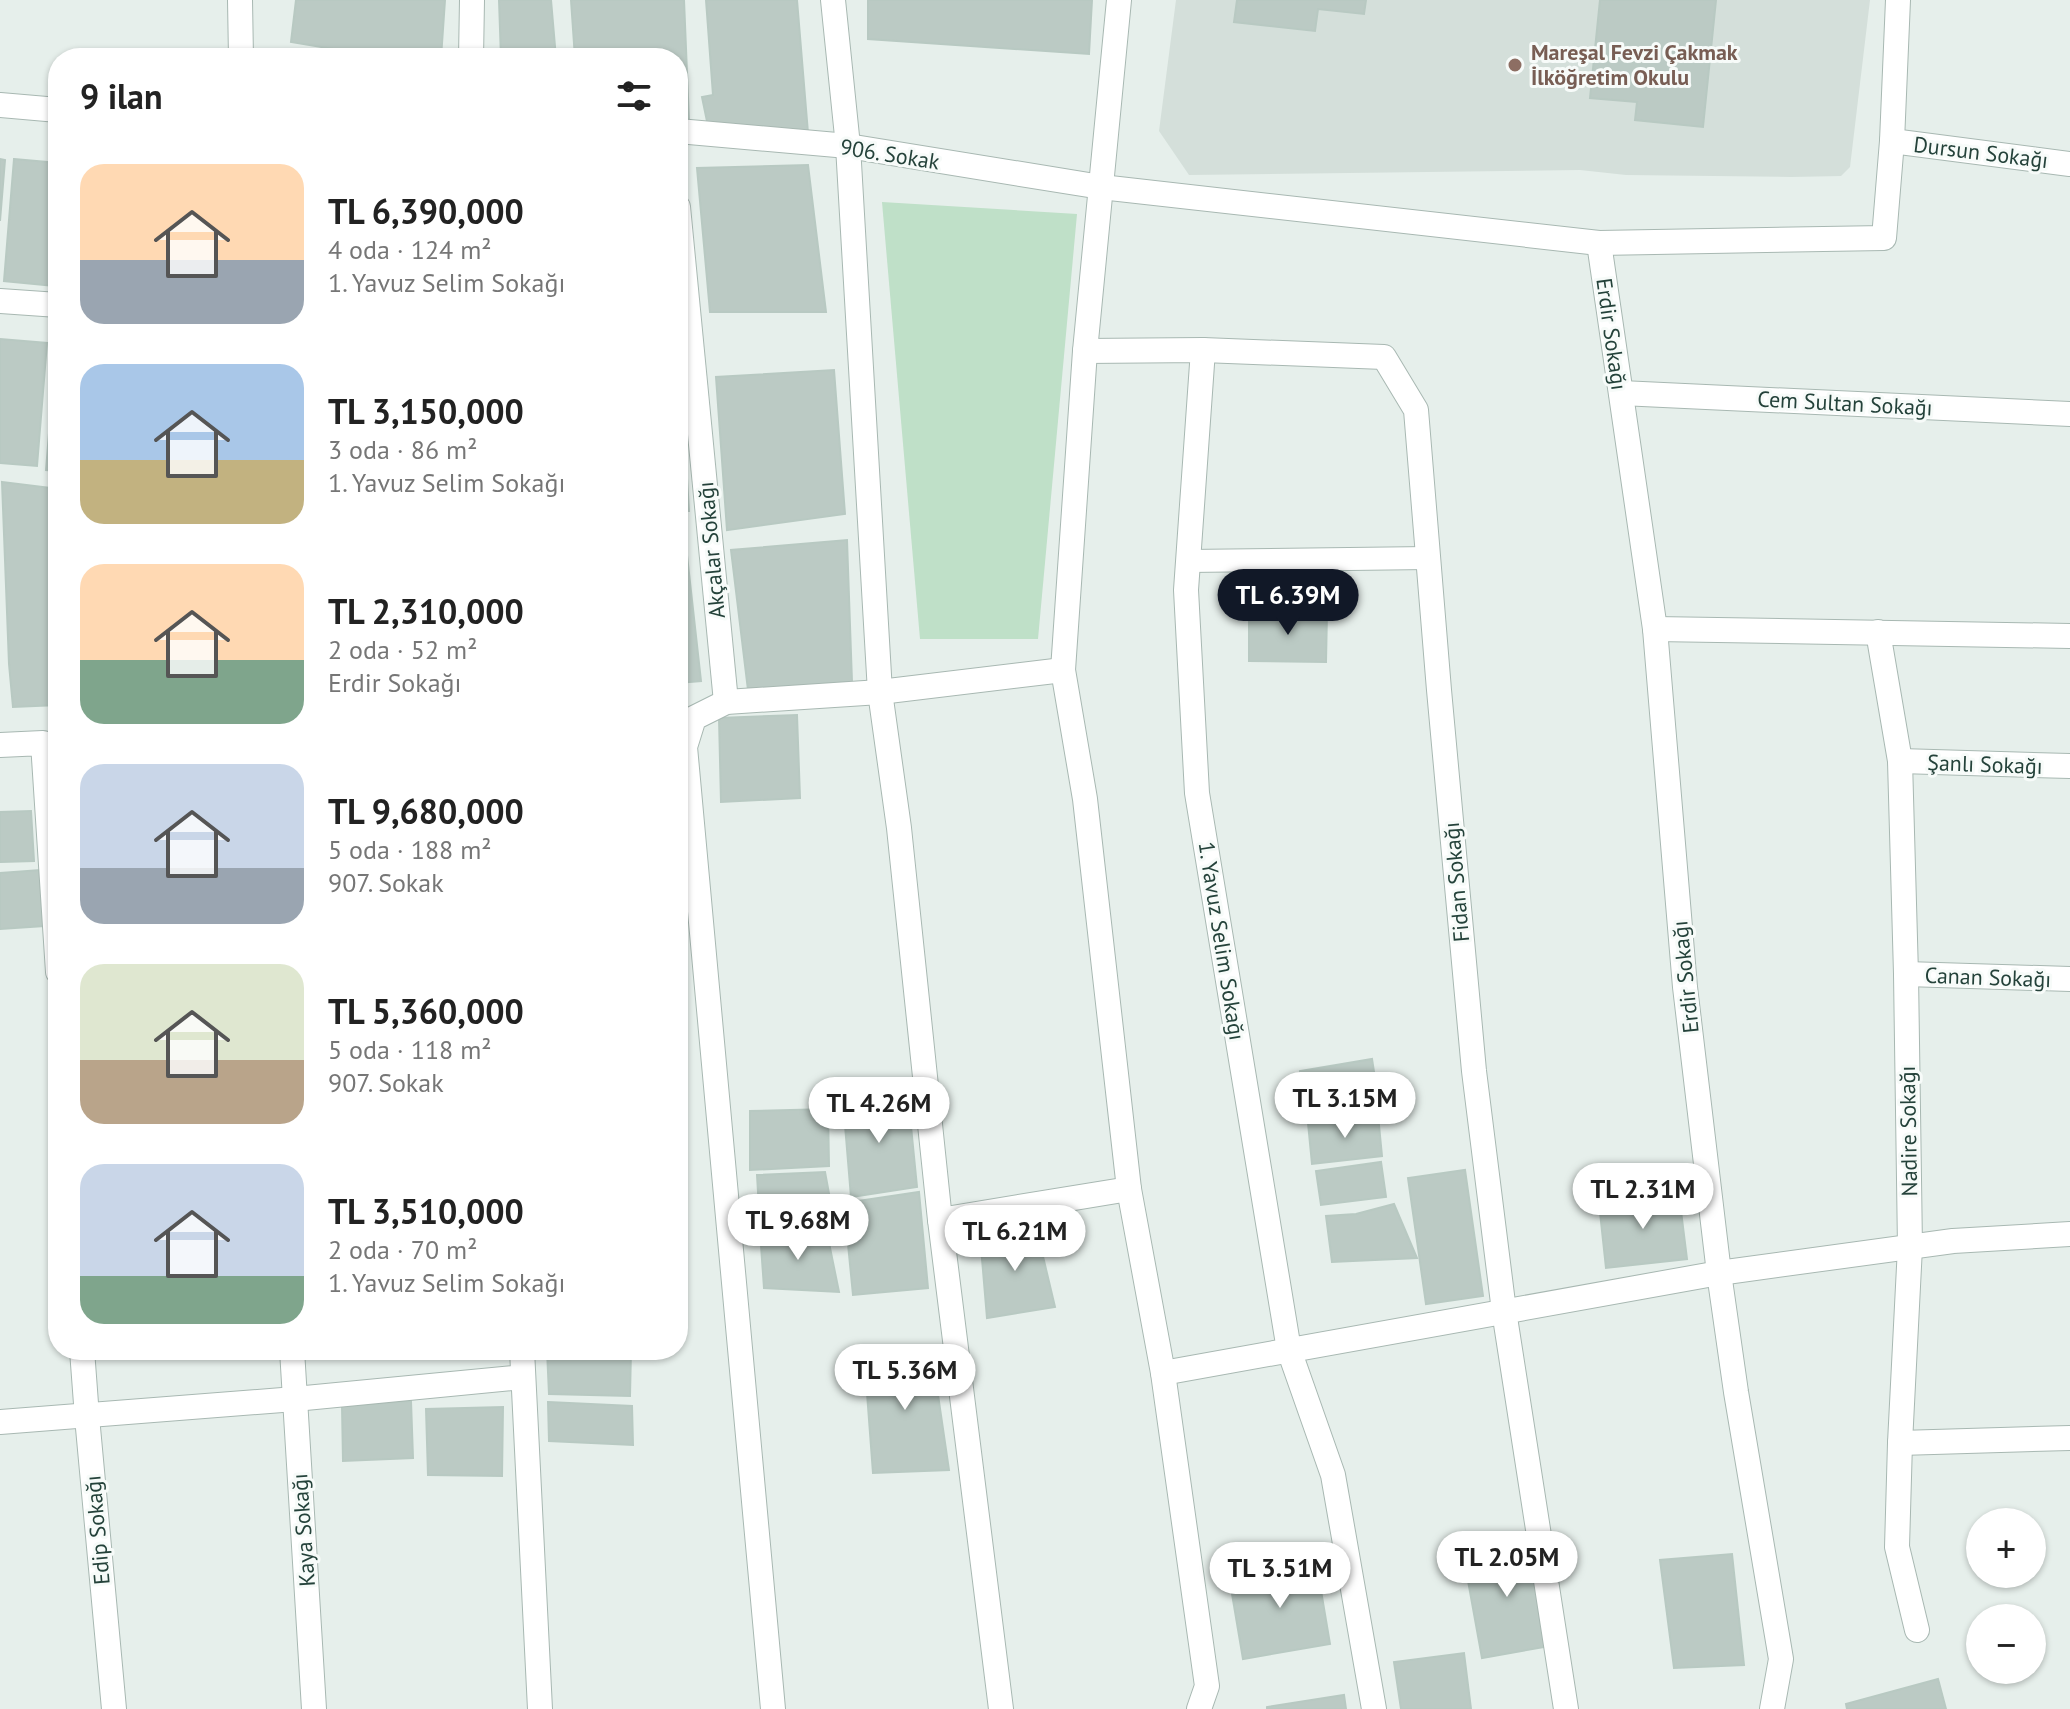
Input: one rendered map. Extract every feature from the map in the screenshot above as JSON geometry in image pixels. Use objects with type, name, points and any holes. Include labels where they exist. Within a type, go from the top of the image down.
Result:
[{"type":"street","points":[[240,0],[241,48]]},
{"type":"street","points":[[471,48],[472,0]]},
{"type":"street","points":[[833,0],[848,146],[880,692],[899,828],[940,1220],[1001,1709]]},
{"type":"street","points":[[1119,0],[1085,351],[1063,670],[1085,799],[1129,1189],[1163,1373],[1207,1686],[1199,1709]]},
{"type":"street","points":[[1892,141],[1898,0]]},
{"type":"street","points":[[0,105],[48,109]]},
{"type":"street","name":"906. Sokak","points":[[688,132],[848,146],[1101,187],[1599,243],[1884,238],[1892,141]]},
{"type":"street","name":"Dursun Sokağı","points":[[1892,141],[2070,164]]},
{"type":"street","name":"Erdir Sokağı","points":[[1599,243],[1655,629],[1685,987],[1719,1273],[1781,1659],[1772,1709]]},
{"type":"street","points":[[0,301],[48,304]]},
{"type":"street","name":"Akçalar Sokağı","points":[[688,310],[726,702]]},
{"type":"street","name":"Fidan Sokağı","points":[[1085,351],[1203,350],[1384,357],[1416,410],[1474,1071],[1504,1311],[1566,1709]]},
{"type":"street","name":"1. Yavuz Selim Sokağı","points":[[1203,350],[1186,590],[1197,793],[1289,1350],[1333,1475],[1374,1709]]},
{"type":"street","name":"Cem Sultan Sokağı","points":[[1621,393],[2070,414]]},
{"type":"street","points":[[1655,629],[2070,636]]},
{"type":"street","name":"Nadire Sokağı","points":[[1878,632],[1900,761],[1910,1247],[1897,1547],[1917,1630]]},
{"type":"street","points":[[688,737],[694,718],[726,702],[880,692],[1063,670]]},
{"type":"street","points":[[0,745],[43,743],[48,819]]},
{"type":"street","name":"Şanlı Sokağı","points":[[1900,761],[2070,766]]},
{"type":"street","points":[[688,780],[773,1709]]},
{"type":"street","name":"Canan Sokağı","points":[[1906,974],[2070,979]]},
{"type":"street","points":[[940,1220],[1129,1189]]},
{"type":"street","points":[[1163,1373],[1719,1273],[1953,1241],[2070,1234]]},
{"type":"street","name":"Edip Sokağı","points":[[83,1360],[114,1709]]},
{"type":"street","name":"Kaya Sokağı","points":[[293,1360],[314,1709]]},
{"type":"street","points":[[522,1360],[540,1709]]},
{"type":"street","points":[[0,1422],[87,1417],[523,1377]]},
{"type":"street","points":[[1900,1443],[2070,1438]]},
{"type":"lane","points":[[1188,561],[1428,558]]},
{"type":"shaded area","name":"Mareşal Fevzi Çakmak İlköğretim Okulu","points":[[1176,0],[1870,0],[1850,167],[1841,176],[1791,177],[1626,175],[1580,170],[1189,175],[1159,131]]},
{"type":"green space","points":[[882,202],[1077,214],[1038,639],[920,639]]},
{"type":"building","points":[[296,0],[445,0],[442,48],[327,48],[291,42]]},
{"type":"building","points":[[499,0],[551,0],[555,48],[501,48]]},
{"type":"building","points":[[571,0],[684,0],[686,48],[574,48]]},
{"type":"building","points":[[706,0],[797,0],[808,133],[709,131],[702,97],[713,95]]},
{"type":"building","points":[[868,0],[1092,0],[1089,54],[868,39]]},
{"type":"building","points":[[1237,0],[1366,0],[1364,14],[1318,9],[1315,31],[1234,22]]},
{"type":"building","points":[[1600,0],[1716,0],[1703,127],[1635,120],[1637,102],[1590,98]]},
{"type":"building","points":[[0,159],[5,160],[0,221]]},
{"type":"building","points":[[14,159],[48,162],[48,285],[4,281]]},
{"type":"building","points":[[808,165],[826,312],[710,312],[697,168]]},
{"type":"building","points":[[0,339],[47,343],[37,466],[0,463]]},
{"type":"building","points":[[834,370],[845,514],[727,530],[716,377]]},
{"type":"building","points":[[2,482],[48,488],[48,705],[13,707]]},
{"type":"building","points":[[847,540],[852,682],[748,690],[731,550]]},
{"type":"building","points":[[688,564],[701,681],[688,682]]},
{"type":"building","points":[[1249,612],[1327,612],[1326,662],[1249,661]]},
{"type":"building","points":[[797,715],[800,798],[721,802],[719,718]]},
{"type":"building","points":[[31,811],[34,861],[0,862],[0,812]]},
{"type":"building","points":[[40,870],[44,926],[0,929],[0,873]]},
{"type":"building","points":[[1372,1059],[1379,1104],[1306,1114],[1300,1071]]},
{"type":"building","points":[[908,1096],[917,1187],[851,1197],[843,1101]]},
{"type":"building","points":[[828,1109],[829,1166],[750,1170],[750,1111]]},
{"type":"building","points":[[1378,1115],[1382,1156],[1312,1164],[1308,1123]]},
{"type":"building","points":[[1381,1162],[1386,1197],[1321,1205],[1316,1171]]},
{"type":"building","points":[[1465,1170],[1483,1296],[1426,1304],[1408,1178]]},
{"type":"building","points":[[825,1172],[835,1226],[760,1226],[757,1175]]},
{"type":"building","points":[[919,1192],[928,1288],[853,1295],[844,1203]]},
{"type":"building","points":[[1679,1195],[1687,1259],[1606,1268],[1599,1203]]},
{"type":"building","points":[[1394,1204],[1417,1258],[1332,1262],[1326,1216],[1356,1214]]},
{"type":"building","points":[[1036,1227],[1055,1307],[987,1318],[980,1235]]},
{"type":"building","points":[[760,1231],[827,1233],[839,1292],[764,1288]]},
{"type":"building","points":[[931,1347],[949,1470],[873,1473],[864,1353]]},
{"type":"building","points":[[547,1360],[631,1360],[630,1396],[549,1394]]},
{"type":"building","points":[[411,1401],[413,1458],[343,1461],[342,1406]]},
{"type":"building","points":[[548,1402],[632,1406],[633,1445],[549,1441]]},
{"type":"building","points":[[503,1407],[502,1476],[428,1475],[426,1409]]},
{"type":"building","points":[[1531,1540],[1550,1646],[1482,1658],[1463,1553]]},
{"type":"building","points":[[1732,1554],[1744,1665],[1674,1668],[1660,1560]]},
{"type":"building","points":[[1316,1561],[1330,1644],[1243,1659],[1229,1576]]},
{"type":"building","points":[[1464,1653],[1471,1709],[1401,1709],[1394,1662]]},
{"type":"building","points":[[1938,1679],[1946,1709],[1847,1709],[1846,1704]]},
{"type":"building","points":[[1344,1695],[1346,1709],[1267,1709],[1267,1707]]},
{"type":"place","name":"Mareşal Fevzi Çakmak İlköğretim Okulu","points":[[1515,65]]}]
